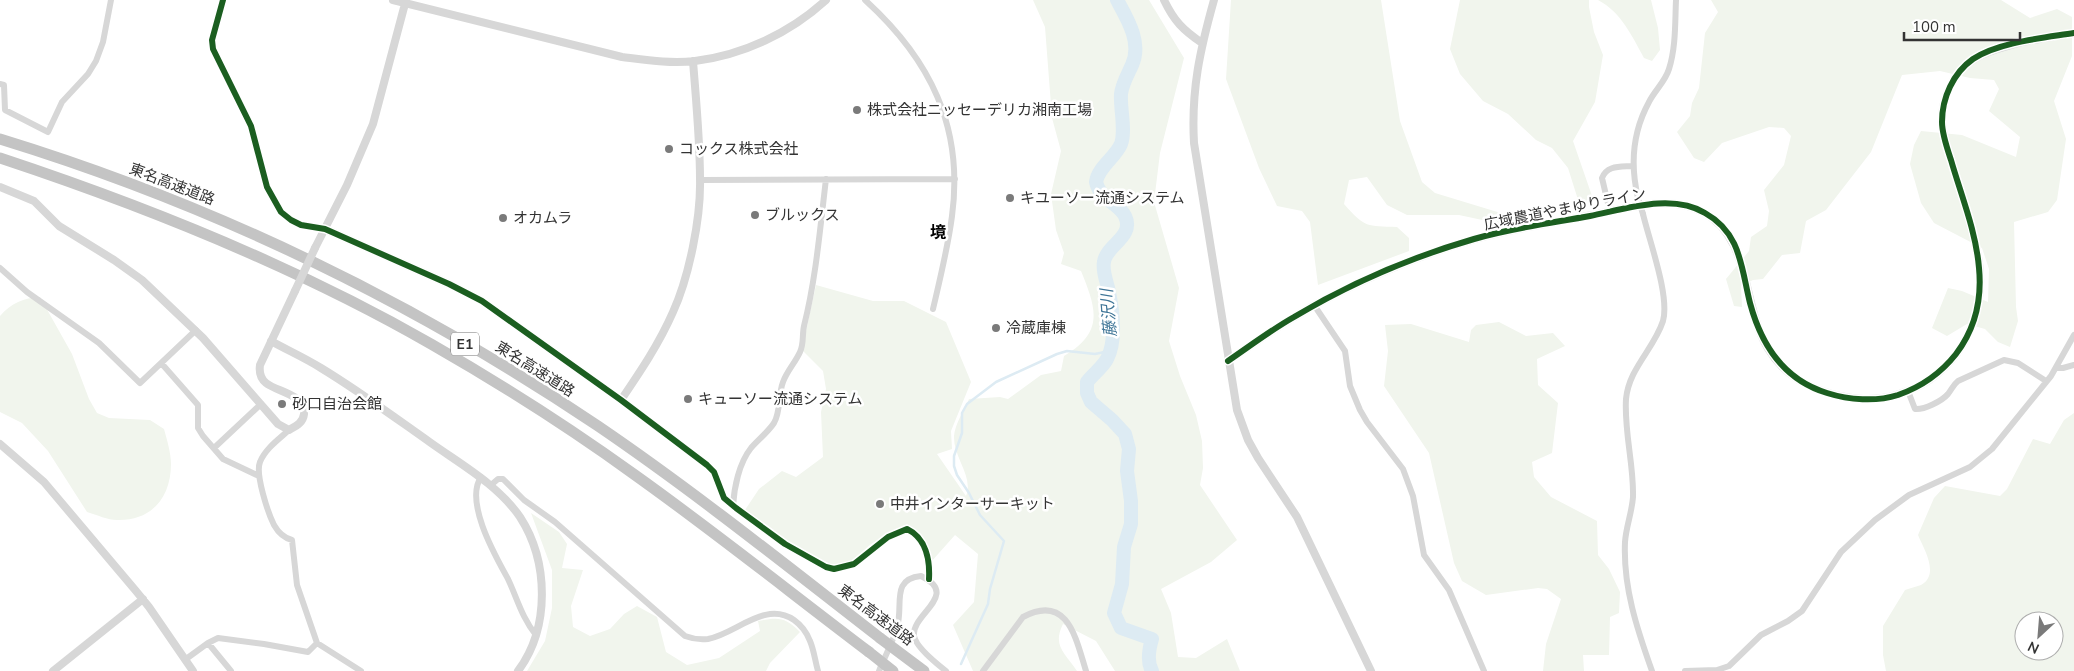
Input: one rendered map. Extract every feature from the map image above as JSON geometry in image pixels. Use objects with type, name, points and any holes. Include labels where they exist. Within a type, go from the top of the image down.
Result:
[{"type":"highway","name":"東名高速道路","points":[[0,139],[124,181],[218,219],[322,266],[408,310],[504,366],[598,426],[696,496],[924,671]]},
{"type":"highway","name":"E1","points":[[0,158],[168,218],[253,255],[357,304],[431,345],[535,408],[634,474],[893,671]]},
{"type":"street","points":[[0,84],[4,85],[5,110],[48,132],[62,102],[88,74],[96,62],[111,0]]},
{"type":"street","points":[[223,0],[212,40],[213,49],[251,126],[267,186],[281,212],[300,225],[326,229],[482,300],[621,400],[707,465],[714,472],[724,498],[785,544],[826,567],[834,569],[854,564],[888,537],[907,529],[915,533],[922,544],[928,558],[929,580]]},
{"type":"street","points":[[393,0],[622,58],[655,62],[694,62],[718,57],[769,39],[798,23],[826,0]]},
{"type":"street","points":[[865,0],[890,22],[911,48],[935,88],[948,126],[954,158],[952,216],[932,309]]},
{"type":"street","points":[[1164,0],[1173,18],[1185,32],[1202,43]]},
{"type":"street","points":[[1214,0],[1202,43],[1194,85],[1192,110],[1194,142],[1237,410],[1248,440],[1258,458],[1297,517],[1371,671]]},
{"type":"street","points":[[1652,671],[1634,619],[1629,598],[1625,542],[1633,498],[1626,400],[1629,382],[1662,322],[1665,310],[1664,295],[1638,198],[1633,166],[1636,134],[1650,101],[1661,86],[1669,70],[1673,54],[1676,0]]},
{"type":"street","points":[[361,671],[317,643],[297,585],[292,540],[281,534],[274,526],[258,476],[259,464],[264,454],[289,430],[300,424],[304,417],[304,409],[296,398],[266,383],[259,372],[260,365],[295,290],[360,158],[373,124],[405,2]]},
{"type":"street","name":"広域農道やまゆりライン","points":[[1228,361],[1314,305],[1396,267],[1442,249],[1478,238],[1610,212],[1654,204],[1672,204],[1690,206],[1705,213],[1721,225],[1736,244],[1758,330],[1772,354],[1782,366],[1804,383],[1830,394],[1855,399],[1895,396],[1908,391],[1926,382],[1953,358],[1965,342],[1974,322],[1978,305],[1980,284],[1976,246],[1942,124],[1947,92],[1956,76],[1975,58],[2022,42]]},
{"type":"street","points":[[621,400],[649,359],[674,311],[687,268],[696,224],[700,180],[694,62]]},
{"type":"street","points":[[1610,212],[1602,178],[1604,173],[1614,167],[1633,166]]},
{"type":"street","points":[[734,506],[734,492],[743,464],[749,450],[774,423],[778,414],[782,384],[803,344],[803,333],[811,298],[826,179]]},
{"type":"street","points":[[700,180],[954,179]]},
{"type":"street","points":[[0,187],[34,201],[59,226],[142,280],[196,330],[278,424],[289,430]]},
{"type":"street","points":[[0,268],[34,297],[99,343],[140,383],[196,330]]},
{"type":"street","points":[[1314,305],[1345,351],[1350,386],[1367,422],[1403,469],[1413,496],[1424,555],[1449,590],[1484,671]]},
{"type":"street","points":[[1685,671],[1717,670],[1729,666],[1762,635],[1802,611],[1828,570],[1852,540],[1909,494],[1970,467],[1992,449],[2056,368],[2074,335]]},
{"type":"street","points":[[271,342],[320,367],[480,477],[491,485],[520,518],[534,545],[541,574],[542,594],[536,635],[518,671]]},
{"type":"street","points":[[1908,391],[1915,409],[1920,410],[1943,398],[1958,381],[2004,360],[2018,363],[2046,381]]},
{"type":"street","points":[[162,364],[198,405],[198,428],[223,459],[258,476]]},
{"type":"street","points":[[2056,368],[2074,365]]},
{"type":"street","points":[[214,448],[261,404]]},
{"type":"street","points":[[0,444],[44,482],[143,599],[193,671]]},
{"type":"street","points":[[480,477],[477,482],[477,500],[486,538],[508,580],[525,621],[536,635]]},
{"type":"street","points":[[491,485],[498,479],[503,479],[524,500],[555,522],[685,636],[693,639],[709,639],[765,614],[782,614],[796,622],[806,632],[818,671]]},
{"type":"street","points":[[880,671],[898,625],[900,594],[903,585],[914,576],[921,576],[929,580],[935,589],[936,597],[935,602],[916,625],[914,637],[917,644],[946,671]]},
{"type":"street","points":[[54,671],[143,599]]},
{"type":"street","points":[[983,671],[1023,617],[1042,610],[1059,614],[1068,621],[1086,671]]},
{"type":"street","points":[[186,659],[208,642],[218,638],[308,652],[317,643]]},
{"type":"street","points":[[208,642],[231,671]]},
{"type":"shaded area","points":[[1033,0],[1149,0],[1184,58],[1160,153],[1154,202],[1179,288],[1169,341],[1180,376],[1196,415],[1202,441],[1203,468],[1200,485],[1237,540],[1211,562],[1161,589],[1171,613],[1178,657],[1196,658],[1227,639],[1240,671],[1115,671],[1096,641],[1063,624],[1059,644],[1077,671],[973,671],[953,625],[974,602],[978,554],[955,535],[931,562],[920,534],[907,524],[871,544],[852,561],[832,565],[788,543],[773,532],[774,530],[745,510],[759,489],[782,471],[796,477],[823,457],[821,412],[826,389],[823,371],[802,350],[816,285],[873,301],[904,301],[946,322],[971,382],[951,431],[952,449],[937,454],[966,496],[967,482],[954,436],[958,422],[969,399],[1000,397],[1008,399],[1041,375],[1061,371],[1064,356],[1086,338],[1094,318],[1090,297],[1081,271],[1061,264],[1064,253],[1056,230],[1051,194],[1061,151],[1052,118],[1045,27]]},
{"type":"shaded area","points":[[1231,0],[1381,0],[1400,121],[1422,182],[1435,193],[1504,214],[1501,224],[1459,215],[1407,215],[1387,205],[1367,177],[1349,180],[1344,204],[1362,222],[1373,226],[1397,227],[1409,238],[1409,251],[1318,285],[1310,222],[1302,211],[1277,206],[1259,168],[1226,79]]},
{"type":"shaded area","points":[[1460,0],[1589,0],[1594,32],[1603,55],[1595,102],[1573,141],[1592,196],[1580,206],[1568,168],[1552,148],[1536,140],[1508,114],[1483,101],[1460,74],[1450,49]]},
{"type":"shaded area","points":[[1598,0],[1651,0],[1658,28],[1660,50],[1652,61],[1644,58],[1619,18]]},
{"type":"shaded area","points":[[1711,0],[2001,0],[2030,18],[2057,9],[2072,17],[2072,56],[2054,101],[2066,139],[2057,200],[2048,212],[2014,222],[2018,321],[2010,347],[1998,342],[1985,329],[1967,324],[1947,336],[1932,328],[1948,288],[1962,291],[1988,302],[1989,269],[1982,248],[1934,223],[1921,203],[1910,164],[1914,145],[1921,131],[1962,135],[2016,157],[2020,137],[1989,111],[1999,89],[1994,80],[1970,78],[1940,71],[1902,75],[1871,152],[1826,210],[1806,221],[1800,253],[1782,255],[1763,279],[1753,280],[1741,286],[1742,307],[1734,306],[1726,279],[1749,251],[1751,237],[1767,226],[1769,211],[1764,190],[1784,165],[1791,136],[1784,128],[1769,127],[1722,143],[1704,162],[1694,158],[1677,132],[1690,116],[1692,103],[1699,88],[1705,33],[1718,12]]},
{"type":"shaded area","points":[[40,297],[72,354],[89,399],[97,413],[109,418],[150,420],[164,429],[171,460],[167,487],[157,505],[140,516],[114,520],[87,512],[48,451],[22,423],[0,412],[0,316],[18,302]]},
{"type":"shaded area","points":[[1499,322],[1526,336],[1553,333],[1565,346],[1537,359],[1538,385],[1558,403],[1552,453],[1532,462],[1534,477],[1551,497],[1597,521],[1598,555],[1609,569],[1620,592],[1619,613],[1610,617],[1609,655],[1583,655],[1584,671],[1543,671],[1546,644],[1561,599],[1547,589],[1538,588],[1486,595],[1462,581],[1454,563],[1429,453],[1384,386],[1388,351],[1385,325],[1411,324],[1469,342],[1471,330],[1476,325]]},
{"type":"shaded area","points":[[2074,413],[2074,671],[1886,671],[1883,655],[1883,626],[1905,590],[1921,585],[1927,581],[1929,575],[1930,568],[1927,554],[1918,535],[1934,498],[1945,486],[2000,496],[2007,489],[2033,439],[2050,444],[2064,420]]},
{"type":"shaded area","points":[[531,513],[559,532],[567,544],[562,568],[583,570],[571,606],[573,627],[590,636],[610,629],[624,614],[637,606],[657,617],[666,652],[687,665],[719,658],[760,631],[758,621],[781,619],[790,623],[800,632],[770,663],[766,671],[527,671],[545,641],[552,608],[552,570]]},
{"type":"waterway","name":"藤沢川","points":[[1117,0],[1135,40],[1135,57],[1121,94],[1123,132],[1121,144],[1103,167],[1096,182],[1101,193],[1122,212],[1127,223],[1126,230],[1106,256],[1104,262],[1104,273],[1113,317],[1112,343],[1107,359],[1087,382],[1087,393],[1091,402],[1125,434],[1129,449],[1127,471],[1131,501],[1131,524],[1124,547],[1122,584],[1114,613],[1121,628],[1152,639],[1149,655],[1149,664],[1152,671]]},
{"type":"waterway","points":[[961,664],[988,604],[990,589],[1004,541],[980,515],[957,475],[954,466],[954,456],[962,433],[962,413],[967,404],[996,382],[1057,354],[1067,351],[1095,354],[1109,351]]},
{"type":"tunnel","points":[[2022,42],[2074,33]]},
{"type":"cycle path","points":[[223,0],[212,40],[213,49],[251,126],[267,187],[281,212],[301,225],[325,229],[449,284],[482,301],[621,400],[707,465],[714,472],[724,498],[785,544],[826,567],[834,569],[854,564],[888,537],[907,529],[919,538],[926,550],[929,564],[929,579]]},
{"type":"cycle path","points":[[1228,361],[1277,327],[1337,293],[1381,272],[1427,254],[1502,232],[1648,204],[1663,203],[1692,207],[1717,221],[1726,230],[1738,252],[1750,303],[1761,333],[1776,358],[1798,379],[1827,393],[1853,399],[1881,399],[1906,392],[1923,384],[1956,354],[1968,334],[1978,302],[1980,280],[1975,240],[1942,127],[1944,104],[1950,87],[1966,65],[1973,59],[1995,48],[2022,41],[2074,33]]},
{"type":"place","name":"株式会社ニッセーデリカ湘南工場","points":[[857,110]]},
{"type":"place","name":"コックス株式会社","points":[[669,149]]},
{"type":"place","name":"キユーソー流通システム","points":[[1010,198]]},
{"type":"place","name":"ブルックス","points":[[755,215]]},
{"type":"place","name":"オカムラ","points":[[503,218]]},
{"type":"place","name":"冷蔵庫棟","points":[[996,328]]},
{"type":"place","name":"キューソー流通システム","points":[[688,399]]},
{"type":"place","name":"砂口自治会館","points":[[282,404]]},
{"type":"place","name":"中井インターサーキット","points":[[880,504]]},
{"type":"district","name":"境","points":[[938,233]]}]
